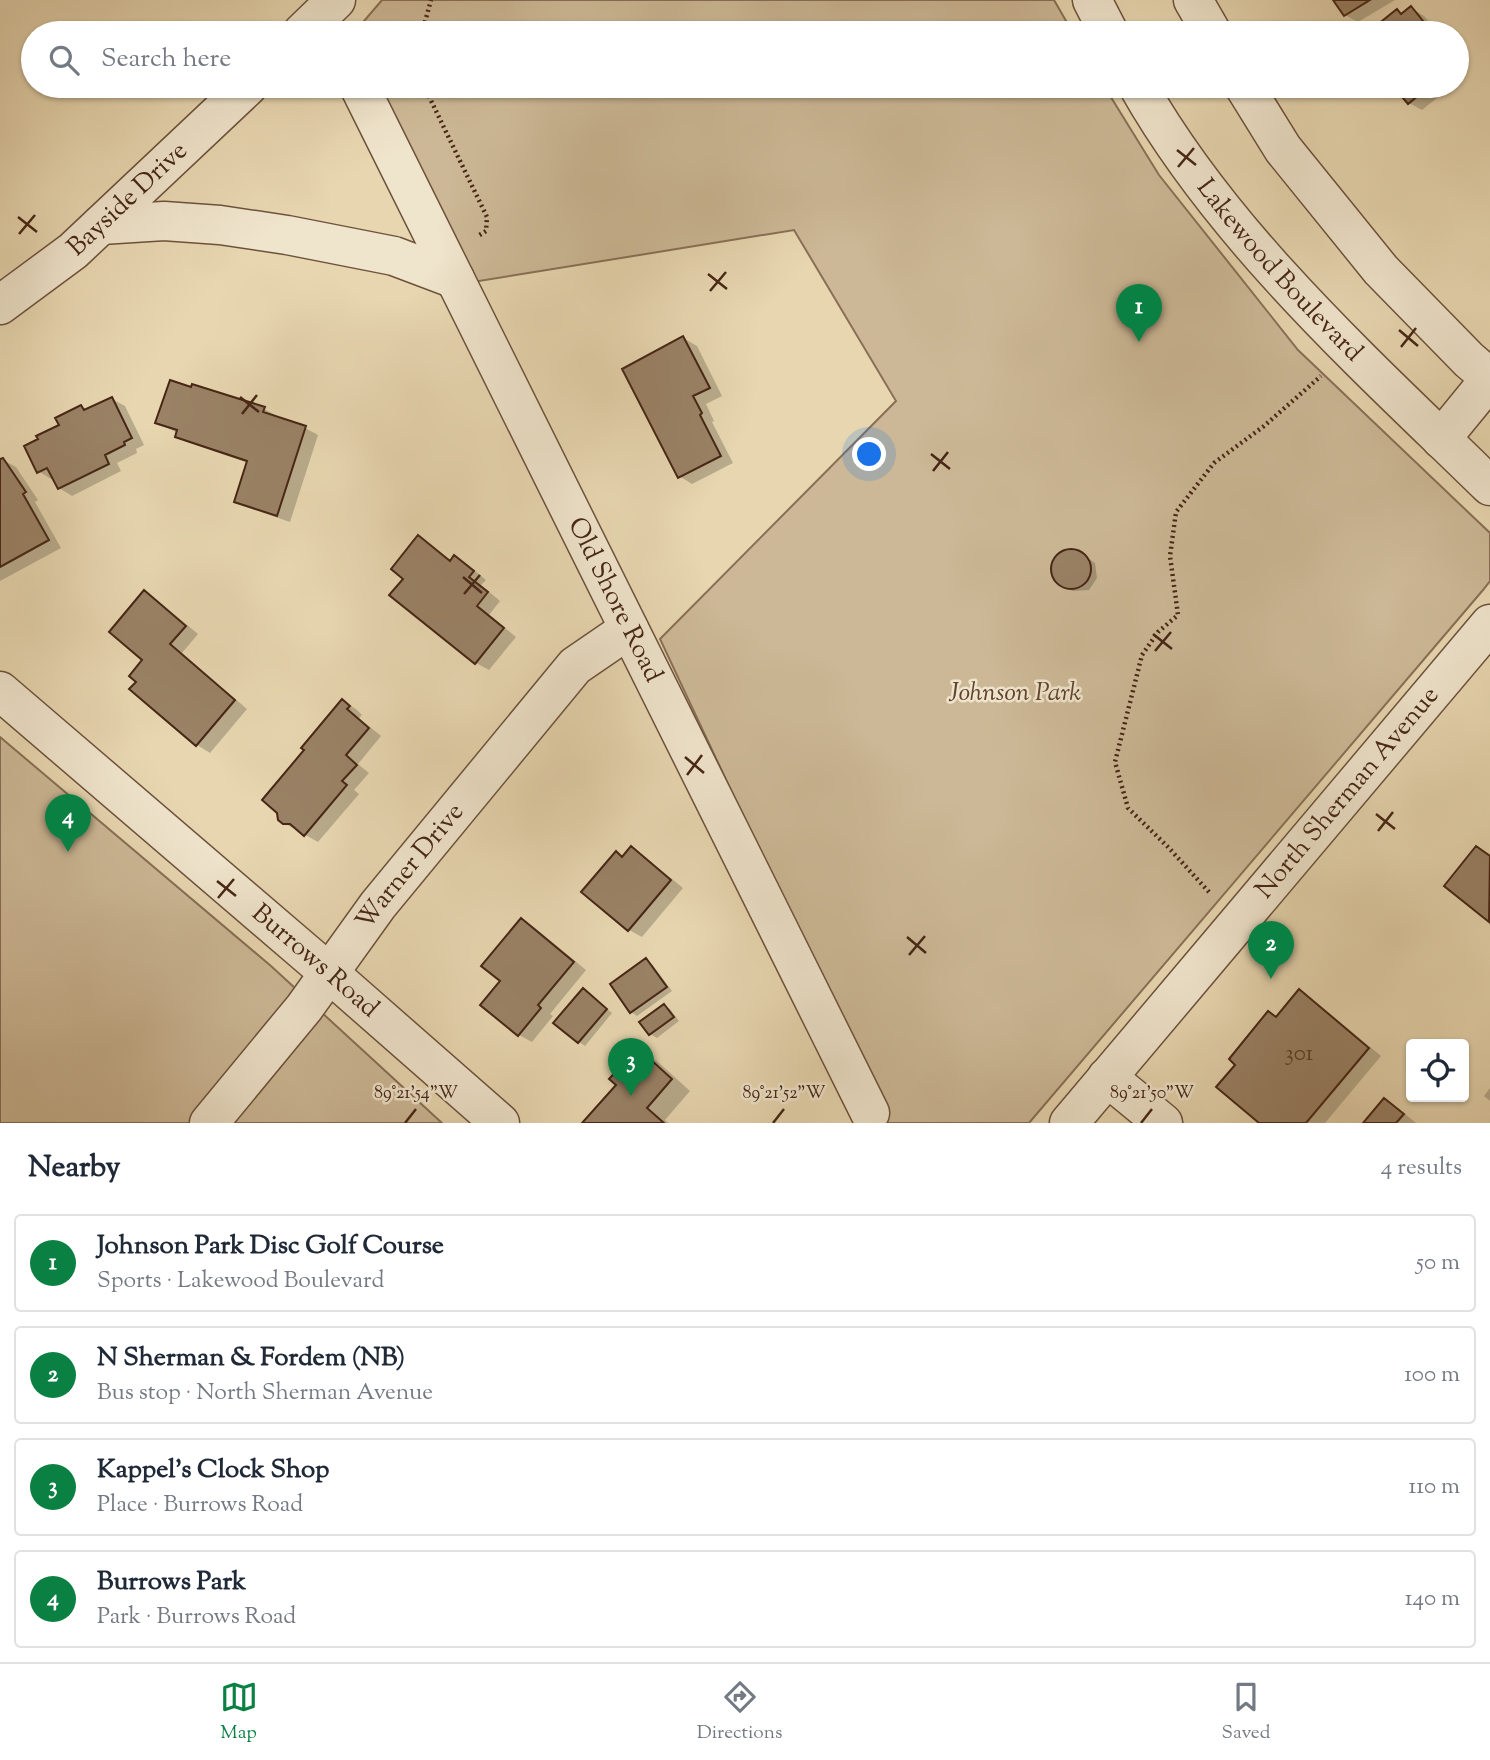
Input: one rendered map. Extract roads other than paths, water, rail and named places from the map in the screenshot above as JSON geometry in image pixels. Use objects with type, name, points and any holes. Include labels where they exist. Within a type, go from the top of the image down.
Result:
[{"type":"street","points":[[1092,0],[1103,21]]},
{"type":"street","points":[[1193,0],[1205,21]]},
{"type":"street","name":"Bayside Drive","points":[[0,305],[73,251],[235,98]]},
{"type":"street","name":"Old Shore Road","points":[[365,98],[870,1113]]},
{"type":"street","name":"Lakewood Boulevard","points":[[1145,98],[1159,123],[1231,219],[1309,308],[1490,486]]},
{"type":"street","points":[[1251,98],[1283,149],[1381,270],[1490,378],[1441,439]]},
{"type":"street","points":[[101,225],[164,221],[220,225],[287,235],[394,256],[455,279]]},
{"type":"street","name":"North Sherman Avenue","points":[[1069,1123],[1490,624]]},
{"type":"street","name":"Warner Drive","points":[[209,1123],[303,1008],[378,905],[575,666],[629,629]]},
{"type":"street","name":"Burrows Road","points":[[0,691],[500,1123]]},
{"type":"street","points":[[1107,1077],[1163,1123]]},
{"type":"place","name":"Johnson Park Disc Golf Course","points":[[1139,342]]},
{"type":"place","name":"Burrows Park","points":[[68,852]]},
{"type":"place","name":"N Sherman & Fordem (NB)","points":[[1271,979]]},
{"type":"place","name":"Kappel's Clock Shop","points":[[631,1096]]},
{"type":"park label","name":"Johnson Park","points":[[1015,693]]}]
